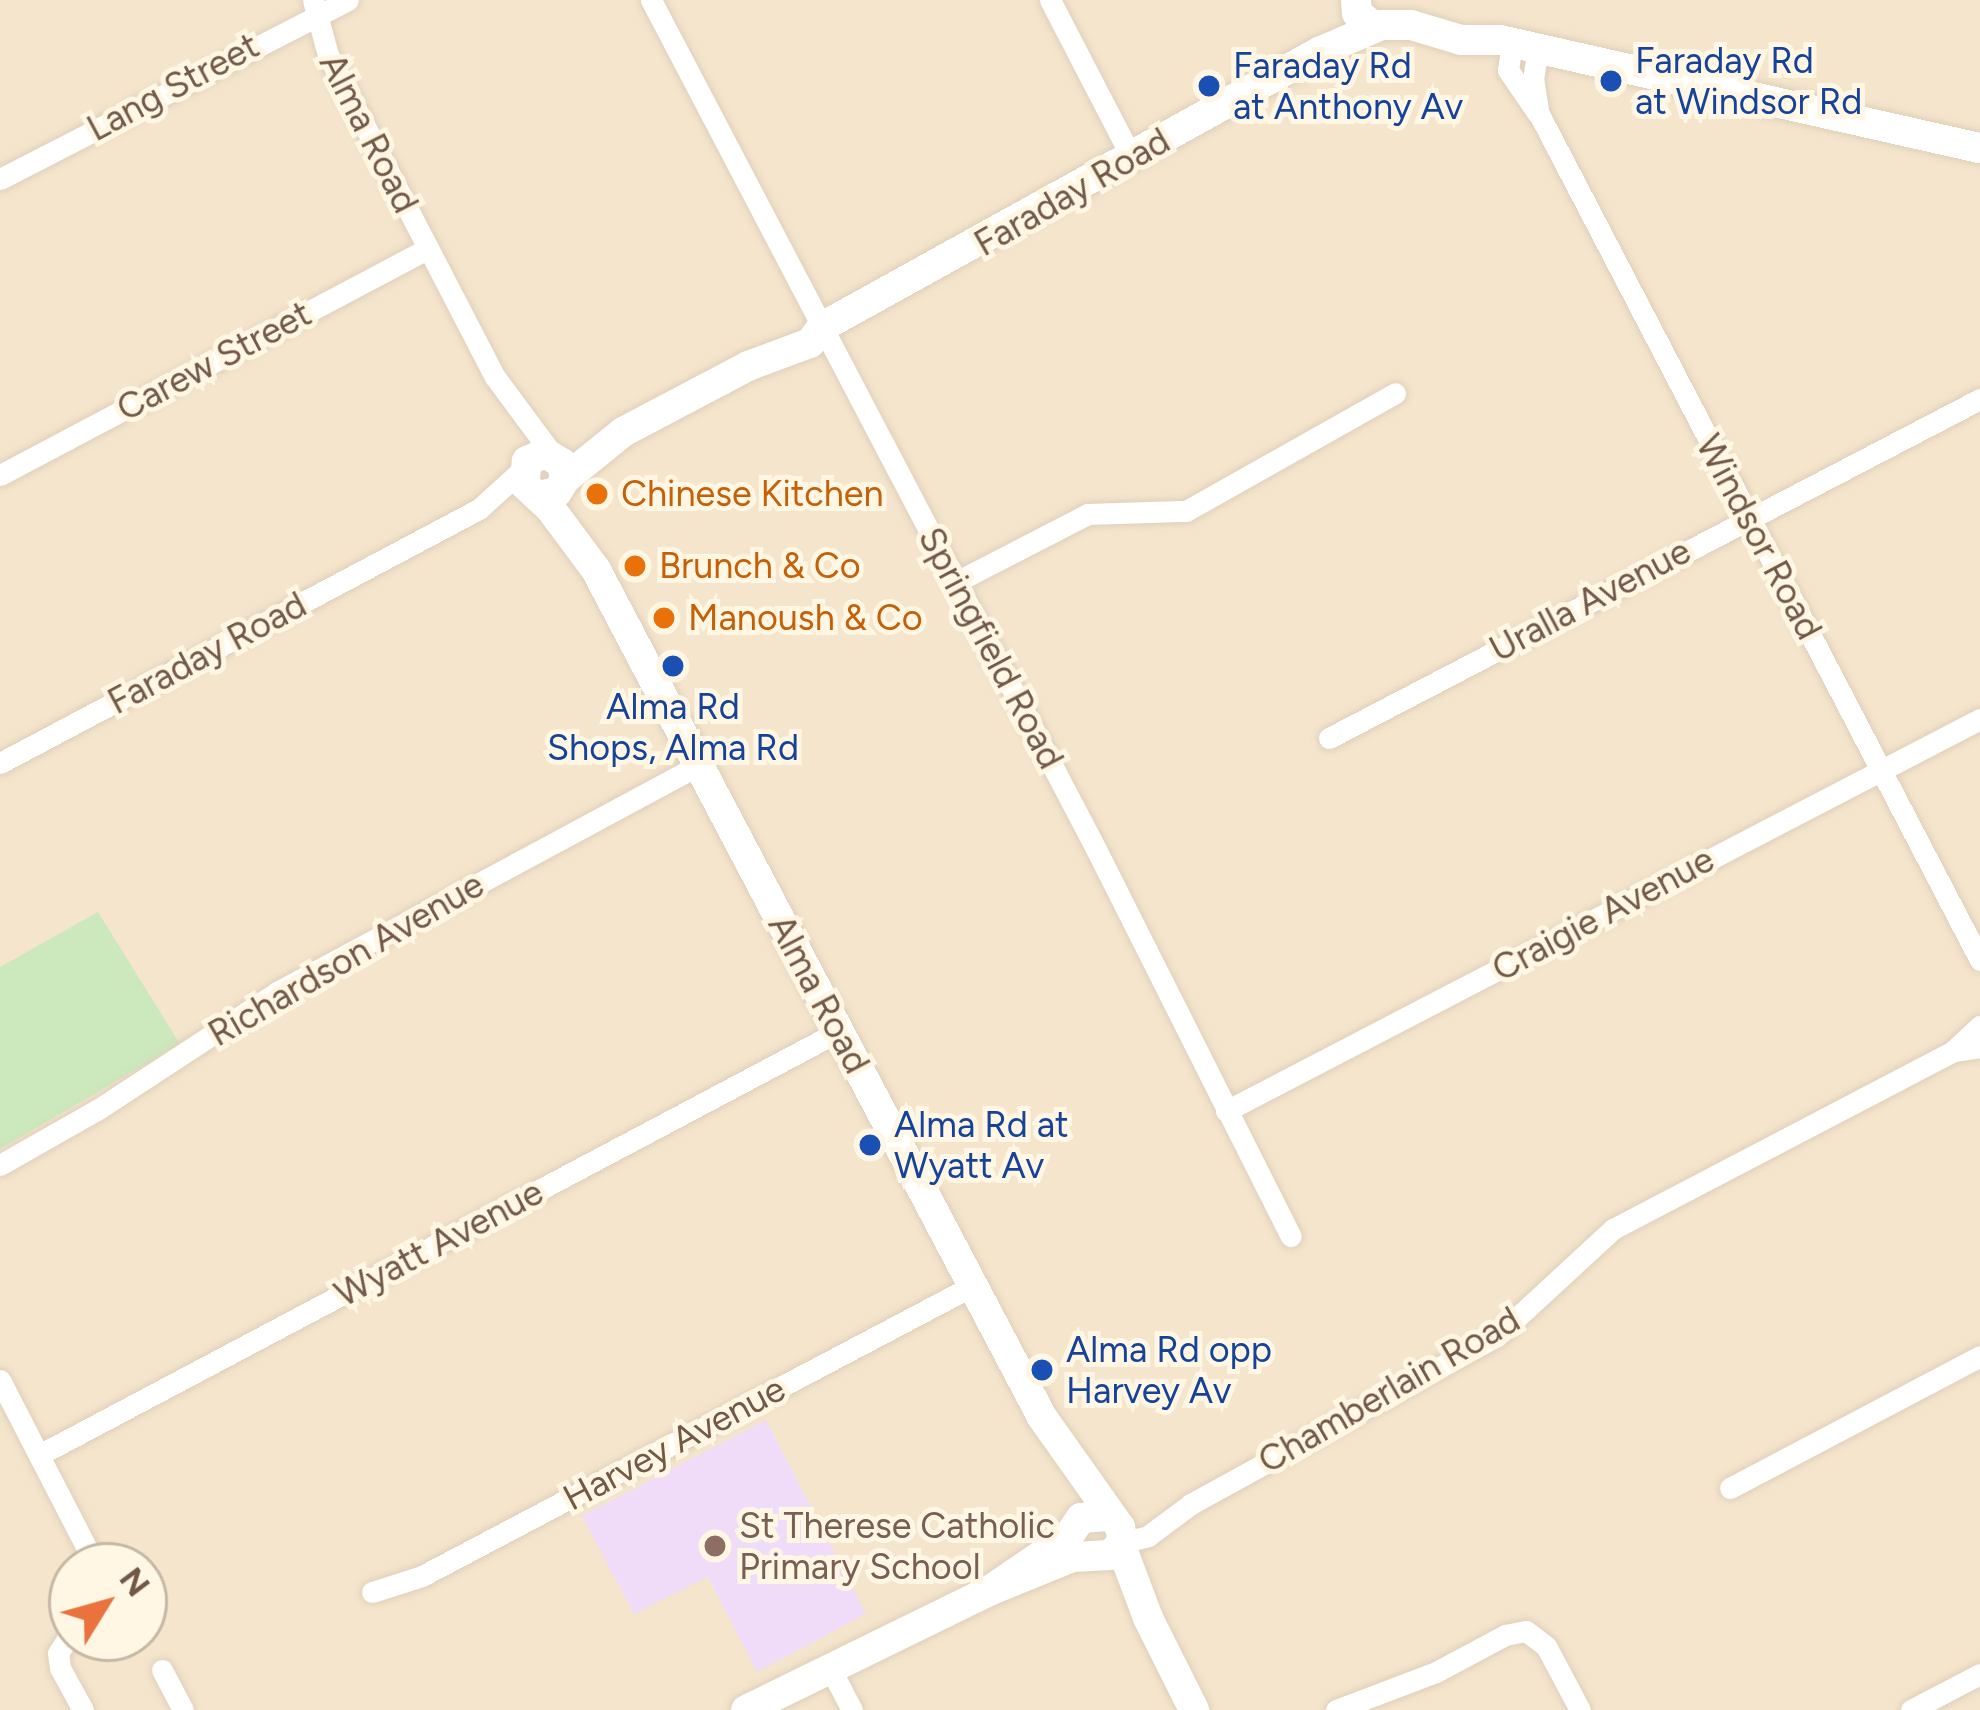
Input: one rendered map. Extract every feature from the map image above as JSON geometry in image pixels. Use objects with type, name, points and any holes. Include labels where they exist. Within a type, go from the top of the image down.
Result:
[{"type":"main road","name":"Faraday Road","points":[[544,475],[603,434],[622,432],[748,367],[801,327],[822,327],[1132,158],[1319,52],[1379,10],[1461,40],[1517,43],[1980,148]]},
{"type":"main road","name":"Alma Road","points":[[544,475],[1042,1417],[1042,1430],[1194,1710]]},
{"type":"main road","name":"Chamberlain Road","points":[[746,1710],[1102,1535]]},
{"type":"street","name":"Lang Street","points":[[0,179],[315,7],[348,0]]},
{"type":"street","name":"Springfield Road","points":[[651,0],[1291,1235]]},
{"type":"street","points":[[1050,0],[1132,158]]},
{"type":"street","name":"Alma Road","points":[[315,7],[328,55],[544,475]]},
{"type":"street","name":"Windsor Road","points":[[1517,43],[1533,78],[1539,114],[1980,960]]},
{"type":"street","name":"Carew Street","points":[[0,475],[428,248]]},
{"type":"street","points":[[956,582],[1077,518],[1186,511],[1395,393]]},
{"type":"street","name":"Uralla Avenue","points":[[1329,738],[1980,399]]},
{"type":"street","name":"Faraday Road","points":[[0,763],[544,475]]},
{"type":"street","name":"Craigie Avenue","points":[[1226,1111],[1980,718]]},
{"type":"street","name":"Richardson Avenue","points":[[0,1165],[98,1110],[294,982],[698,765]]},
{"type":"street","name":"Chamberlain Road","points":[[1102,1535],[1191,1504],[1497,1336],[1612,1229],[1952,1051],[1980,1026]]},
{"type":"street","name":"Wyatt Avenue","points":[[39,1455],[839,1031]]},
{"type":"street","name":"Chamberlain Road","points":[[1952,1051],[1980,1047]]},
{"type":"street","name":"Harvey Avenue","points":[[372,1592],[422,1576],[972,1286]]},
{"type":"street","points":[[1730,1488],[1980,1356]]},
{"type":"street","points":[[0,1380],[84,1542]]},
{"type":"street","points":[[0,1435],[22,1423]]},
{"type":"street","points":[[1336,1710],[1436,1672],[1514,1631],[1540,1626],[1580,1710]]},
{"type":"street","points":[[59,1662],[82,1710]]},
{"type":"street","points":[[829,1666],[852,1710]]},
{"type":"street","points":[[162,1670],[183,1710]]},
{"type":"street","points":[[1911,1710],[1980,1674]]},
{"type":"shaded area","points":[[0,0],[1980,0],[1980,1710],[0,1710]]},
{"type":"shaded area","name":"St Therese Catholic Primary School","points":[[766,1420],[866,1614],[757,1672],[708,1577],[634,1614],[582,1516]]},
{"type":"green space","points":[[98,912],[180,1044],[0,1149],[0,967]]},
{"type":"place","name":"Faraday Rd at Windsor Rd","points":[[1611,81]]},
{"type":"place","name":"Faraday Rd at Anthony Av","points":[[1209,86]]},
{"type":"place","name":"Chinese Kitchen","points":[[597,494]]},
{"type":"place","name":"Brunch & Co","points":[[635,566]]},
{"type":"place","name":"Manoush & Co","points":[[664,618]]},
{"type":"place","name":"Alma Rd Shops, Alma Rd","points":[[673,666]]},
{"type":"place","name":"Alma Rd at Wyatt Av","points":[[870,1145]]},
{"type":"place","name":"Alma Rd opp Harvey Av","points":[[1042,1370]]},
{"type":"place","name":"St Therese Catholic Primary School","points":[[715,1546]]}]
